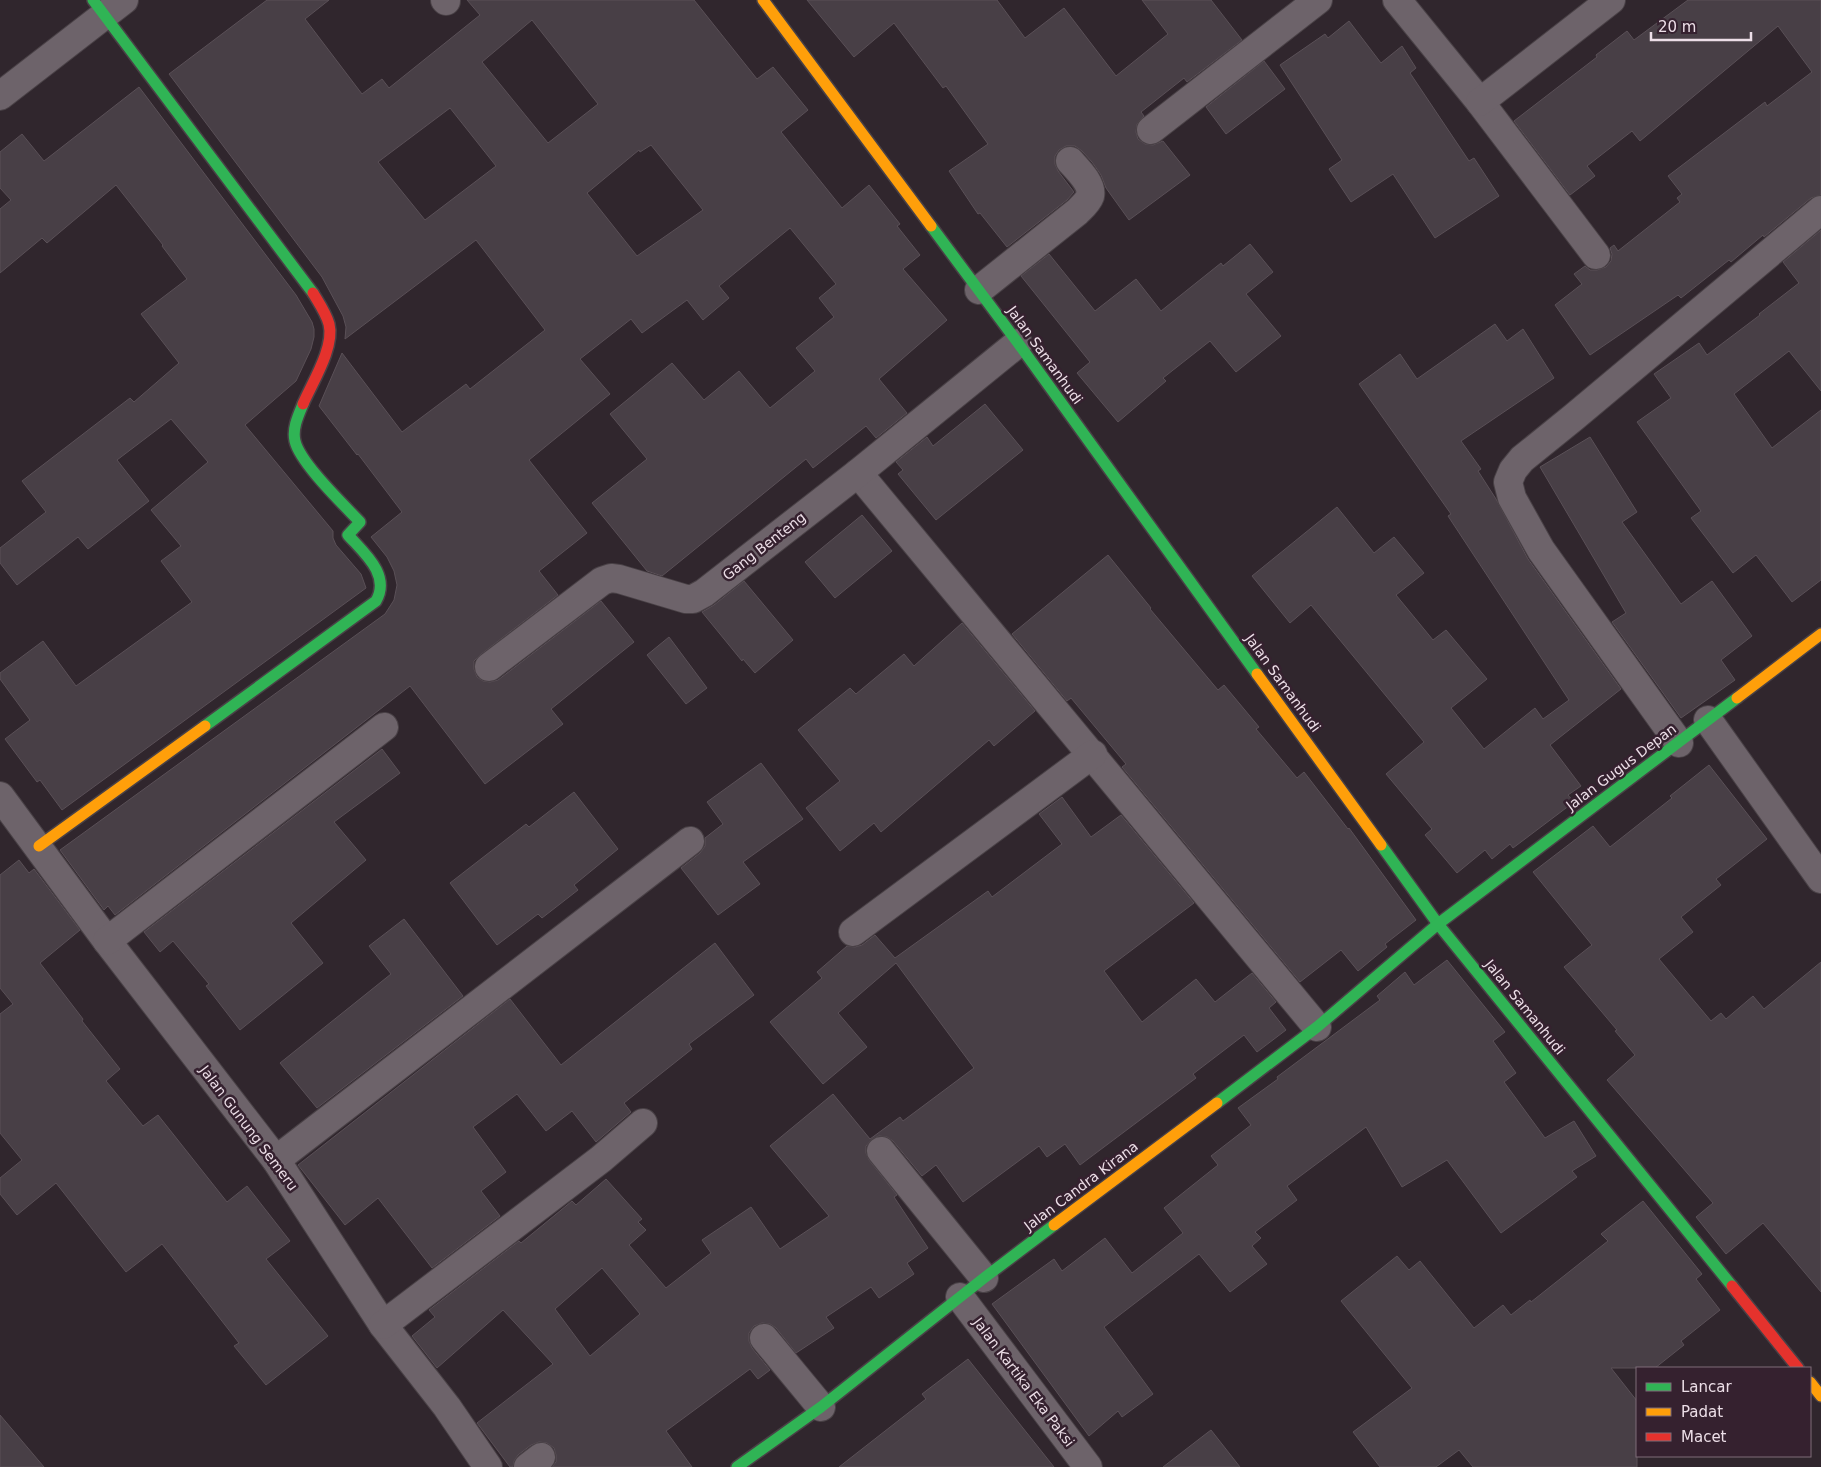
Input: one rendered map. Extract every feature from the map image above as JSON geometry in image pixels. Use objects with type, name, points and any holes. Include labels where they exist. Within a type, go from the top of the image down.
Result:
[{"type":"street","name":"Jalan Samanhudi","points":[[764,0],[1018,343],[1438,924],[1797,1367]]},
{"type":"street","points":[[1152,130],[1318,0]]},
{"type":"street","points":[[1398,0],[1480,102],[1596,254]]},
{"type":"street","points":[[1480,102],[1611,0]]},
{"type":"street","points":[[0,96],[107,5],[309,286],[327,317],[330,329],[327,348],[296,424],[295,443],[307,462],[360,522],[348,535],[377,570],[382,590],[381,595],[376,601],[39,846]]},
{"type":"street","points":[[979,290],[1085,203],[1090,196],[1089,187],[1070,161]]},
{"type":"street","points":[[1678,743],[1541,550],[1512,498],[1508,482],[1512,470],[1522,459],[1821,210]]},
{"type":"street","name":"Gang Benteng","points":[[489,667],[602,581],[611,578],[619,579],[686,599],[693,599],[698,596],[858,473],[1018,343]]},
{"type":"street","points":[[858,473],[1318,1027]]},
{"type":"street","name":"Jalan Gugus Depan","points":[[1438,924],[1821,634]]},
{"type":"street","points":[[1708,720],[1821,879]]},
{"type":"street","points":[[107,941],[384,727]]},
{"type":"street","points":[[852,932],[1093,754]]},
{"type":"street","name":"Jalan Gunung Semeru","points":[[0,796],[39,846],[107,941],[276,1160],[383,1325],[447,1408],[488,1467]]},
{"type":"street","points":[[276,1160],[690,842]]},
{"type":"street","name":"Jalan Candra Kirana","points":[[737,1467],[820,1407],[984,1278],[1318,1027],[1438,924]]},
{"type":"street","points":[[383,1325],[601,1159],[643,1123]]},
{"type":"street","points":[[881,1151],[984,1278]]},
{"type":"street","name":"Jalan Kartika Eka Paksi","points":[[960,1297],[1088,1467]]},
{"type":"street","points":[[764,1338],[820,1407]]},
{"type":"street","points":[[1811,1383],[1821,1396]]},
{"type":"building","points":[[267,0],[329,0],[305,19],[362,94],[382,79],[389,88],[480,15],[467,0],[694,0],[757,79],[773,67],[808,110],[781,132],[842,208],[869,185],[900,224],[897,226],[920,255],[903,269],[947,320],[879,379],[907,413],[876,438],[866,426],[813,468],[806,459],[662,576],[647,571],[592,503],[647,459],[610,414],[672,363],[704,400],[739,371],[770,408],[815,371],[796,348],[834,317],[819,298],[836,284],[790,228],[719,286],[729,298],[703,320],[687,300],[642,333],[631,319],[580,359],[610,394],[529,460],[587,533],[539,571],[558,595],[480,655],[474,661],[474,669],[477,677],[483,681],[498,680],[601,601],[634,642],[551,709],[563,724],[485,784],[410,686],[115,915],[108,906],[104,910],[60,850],[385,614],[394,600],[397,585],[394,571],[387,557],[371,537],[402,512],[319,406],[342,353],[402,432],[466,384],[470,389],[545,330],[476,240],[345,339],[346,327],[343,316],[322,277],[169,74]],"holes":[[[532,20],[598,104],[548,143],[482,62]],[[450,108],[496,166],[425,220],[378,162]],[[651,145],[703,210],[637,256],[587,193],[639,150],[640,152]]]},
{"type":"building","points":[[807,0],[997,0],[1025,38],[1064,8],[1116,76],[1168,34],[1142,0],[1211,0],[1242,40],[1187,82],[1184,78],[1141,112],[1144,116],[1137,124],[1136,132],[1138,139],[1145,144],[1153,145],[1163,141],[1190,175],[1129,220],[1106,188],[1101,175],[1092,162],[1075,146],[1066,146],[1059,150],[1055,156],[1055,164],[1074,192],[1067,200],[1007,247],[980,213],[978,214],[949,171],[988,144],[946,86],[943,88],[894,23],[854,57]]},
{"type":"building","points":[[1688,0],[1821,0],[1821,195],[1811,198],[1764,237],[1763,235],[1731,262],[1729,260],[1681,298],[1678,295],[1590,355],[1555,305],[1582,284],[1574,274],[1585,266],[1590,270],[1606,267],[1611,261],[1612,254],[1610,248],[1614,245],[1618,251],[1680,202],[1677,198],[1682,194],[1668,176],[1765,102],[1767,106],[1812,72],[1778,26],[1640,141],[1632,131],[1587,166],[1595,176],[1570,195],[1514,121],[1597,57],[1596,55],[1627,31],[1634,40]]},
{"type":"building","points":[[1349,21],[1381,63],[1402,46],[1416,68],[1410,73],[1469,161],[1474,158],[1499,196],[1435,238],[1393,174],[1351,202],[1329,169],[1342,160],[1280,65],[1325,34],[1328,38]]},
{"type":"building","points":[[1264,61],[1285,89],[1226,134],[1206,107]]},
{"type":"building","points":[[139,87],[296,295],[312,322],[314,337],[311,349],[296,381],[245,425],[333,531],[336,545],[361,574],[366,588],[62,810],[40,780],[37,782],[5,739],[30,720],[0,679],[0,673],[43,641],[76,686],[192,602],[161,561],[181,546],[151,510],[208,462],[171,419],[117,460],[149,501],[88,549],[78,537],[17,585],[0,563],[0,548],[46,512],[22,481],[130,398],[134,402],[179,363],[141,314],[187,279],[116,185],[47,243],[42,238],[0,273],[0,209],[11,200],[0,188],[0,152],[22,134],[44,161]]},
{"type":"building","points":[[1821,230],[1821,391],[1789,351],[1734,394],[1772,448],[1821,410],[1821,580],[1792,602],[1756,555],[1733,573],[1691,518],[1701,511],[1637,422],[1671,398],[1654,374],[1699,343],[1707,355],[1799,283],[1783,262]]},
{"type":"building","points":[[1250,244],[1273,272],[1246,294],[1281,336],[1236,372],[1210,341],[1163,378],[1166,381],[1118,422],[1077,373],[1090,362],[1021,276],[1049,254],[1095,311],[1136,279],[1161,311],[1221,263],[1223,266]]},
{"type":"building","points":[[1495,324],[1507,341],[1523,329],[1554,378],[1461,441],[1481,469],[1478,471],[1496,499],[1528,559],[1621,689],[1550,745],[1581,786],[1568,795],[1574,802],[1513,848],[1510,844],[1492,859],[1485,850],[1457,873],[1425,835],[1432,829],[1386,774],[1424,742],[1311,605],[1290,623],[1252,576],[1337,507],[1374,553],[1394,537],[1424,573],[1396,595],[1433,640],[1446,630],[1487,679],[1451,708],[1484,749],[1535,708],[1543,719],[1569,700],[1448,516],[1451,514],[1359,384],[1400,354],[1417,379]]},
{"type":"building","points":[[985,404],[1023,450],[936,520],[898,474],[903,470],[896,462],[927,437],[933,446]]},
{"type":"building","points":[[1590,437],[1637,512],[1622,522],[1681,604],[1712,581],[1752,636],[1721,660],[1735,680],[1681,718],[1612,622],[1626,613],[1540,467]]},
{"type":"building","points":[[862,515],[892,551],[835,598],[805,562]]},
{"type":"building","points":[[1108,555],[1150,609],[1218,690],[1224,685],[1259,727],[1256,729],[1297,778],[1304,772],[1349,828],[1416,920],[1385,944],[1387,947],[1358,971],[1341,950],[1300,982],[1122,767],[1126,764],[1071,698],[1067,701],[1012,634]]},
{"type":"building","points":[[744,581],[793,640],[755,673],[743,659],[742,661],[702,612]]},
{"type":"building","points":[[962,623],[1035,711],[994,746],[989,740],[881,832],[874,823],[840,851],[806,808],[840,781],[798,730],[850,688],[856,694],[904,654],[914,666]]},
{"type":"building","points":[[669,637],[707,688],[686,704],[647,655]]},
{"type":"building","points":[[382,749],[400,773],[334,822],[366,860],[291,923],[323,963],[240,1030],[206,986],[209,984],[173,941],[160,952],[144,932]]},
{"type":"building","points":[[761,763],[803,819],[743,862],[760,884],[718,915],[681,868],[700,853],[705,846],[705,838],[723,824],[707,802]]},
{"type":"building","points":[[1709,765],[1767,839],[1716,879],[1721,885],[1681,917],[1693,932],[1659,959],[1711,1021],[1721,1013],[1726,1019],[1753,996],[1764,1009],[1821,962],[1821,1292],[1763,1223],[1726,1254],[1696,1217],[1713,1203],[1607,1080],[1635,1055],[1615,1031],[1617,1030],[1564,967],[1592,945],[1533,872],[1593,826],[1610,847],[1672,798],[1670,796]]},
{"type":"building","points":[[574,792],[618,849],[574,885],[578,890],[542,918],[538,914],[497,945],[450,883],[526,824],[529,827]]},
{"type":"building","points":[[1062,797],[1091,837],[1121,815],[1194,903],[1104,971],[1142,1022],[1196,979],[1215,1002],[1252,973],[1276,1002],[1269,1008],[1286,1030],[1257,1052],[1244,1035],[1193,1074],[1196,1078],[1080,1165],[1065,1144],[1047,1157],[1039,1146],[963,1202],[936,1165],[922,1176],[893,1141],[887,1137],[879,1136],[872,1139],[866,1146],[869,1160],[897,1195],[894,1197],[928,1248],[907,1263],[914,1274],[879,1298],[871,1287],[826,1317],[834,1328],[796,1353],[776,1328],[770,1324],[762,1323],[754,1326],[749,1333],[749,1341],[752,1348],[770,1370],[758,1379],[750,1369],[666,1431],[692,1467],[552,1467],[556,1462],[554,1448],[547,1443],[539,1442],[531,1445],[518,1455],[513,1467],[510,1467],[477,1423],[553,1364],[503,1310],[437,1368],[412,1336],[435,1317],[429,1310],[519,1241],[521,1243],[572,1201],[576,1205],[606,1179],[642,1219],[638,1222],[646,1230],[629,1245],[666,1288],[711,1253],[702,1240],[751,1207],[780,1249],[829,1216],[770,1146],[833,1094],[870,1139],[900,1117],[903,1121],[974,1068],[896,963],[838,1013],[867,1047],[823,1084],[770,1022],[822,978],[817,972],[847,946],[855,947],[862,945],[875,935],[895,958],[988,891],[992,897],[1062,844],[1039,814]],"holes":[[[602,1268],[640,1314],[590,1356],[555,1309]]]},
{"type":"building","points":[[19,860],[29,873],[34,869],[80,930],[40,963],[120,1069],[106,1081],[143,1126],[158,1115],[227,1202],[247,1186],[290,1241],[266,1259],[328,1336],[266,1385],[234,1346],[239,1343],[162,1244],[126,1272],[56,1183],[17,1215],[0,1194],[0,1178],[22,1160],[0,1133],[0,1014],[13,1004],[0,988],[0,875]]},
{"type":"building","points":[[404,919],[463,996],[317,1108],[280,1063],[391,974],[369,946]]},
{"type":"building","points":[[715,943],[754,995],[689,1044],[692,1049],[624,1103],[631,1112],[596,1142],[572,1111],[546,1131],[517,1094],[473,1127],[506,1172],[481,1191],[500,1216],[432,1268],[378,1198],[345,1225],[298,1165],[510,999],[561,1065]]},
{"type":"building","points":[[1447,960],[1505,1032],[1493,1041],[1516,1073],[1504,1082],[1545,1138],[1574,1121],[1596,1156],[1572,1171],[1577,1177],[1501,1233],[1447,1160],[1402,1187],[1366,1127],[1287,1186],[1297,1200],[1255,1232],[1261,1238],[1252,1246],[1267,1264],[1230,1292],[1199,1254],[1104,1327],[1153,1394],[1122,1417],[1118,1411],[1089,1436],[992,1304],[1054,1259],[1062,1271],[1105,1238],[1132,1273],[1183,1233],[1164,1208],[1218,1165],[1211,1156],[1251,1125],[1238,1108],[1380,1000],[1377,996],[1405,972],[1414,985]]},
{"type":"building","points":[[1643,1201],[1702,1274],[1696,1279],[1720,1310],[1681,1341],[1684,1345],[1656,1367],[1611,1368],[1636,1400],[1637,1467],[1473,1467],[1459,1450],[1436,1467],[1380,1467],[1353,1432],[1412,1388],[1341,1301],[1397,1256],[1409,1270],[1420,1261],[1474,1328],[1503,1305],[1511,1315],[1530,1300],[1531,1302],[1608,1241],[1601,1234]]},
{"type":"building","points":[[968,1359],[1054,1467],[839,1467],[926,1399],[922,1394]]},
{"type":"building","points":[[0,1415],[44,1467],[0,1467]]},
{"type":"building","points":[[1211,1430],[1240,1467],[1163,1467],[1207,1433]]},
{"type":"traffic: fast","points":[[93,0],[313,293]]},
{"type":"traffic: fast","points":[[931,226],[1018,343],[1257,674]]},
{"type":"traffic: fast","points":[[205,726],[376,601],[380,591],[378,573],[374,565],[348,535],[360,522],[305,461],[295,441],[296,422],[303,404]]},
{"type":"traffic: fast","points":[[1217,1103],[1317,1027],[1438,924],[1737,698]]},
{"type":"traffic: fast","points":[[1381,845],[1438,924],[1732,1286]]},
{"type":"traffic: fast","points":[[737,1467],[821,1407],[1054,1225]]},
{"type":"traffic: slow","points":[[763,0],[931,226]]},
{"type":"traffic: slow","points":[[1737,698],[1821,634]]},
{"type":"traffic: slow","points":[[1257,674],[1381,845]]},
{"type":"traffic: slow","points":[[39,846],[205,726]]},
{"type":"traffic: slow","points":[[1054,1225],[1217,1103]]},
{"type":"traffic: slow","points":[[1811,1383],[1821,1396]]},
{"type":"traffic: jam","points":[[303,404],[326,354],[330,333],[326,316],[313,293]]},
{"type":"traffic: jam","points":[[1732,1286],[1797,1367]]}]
